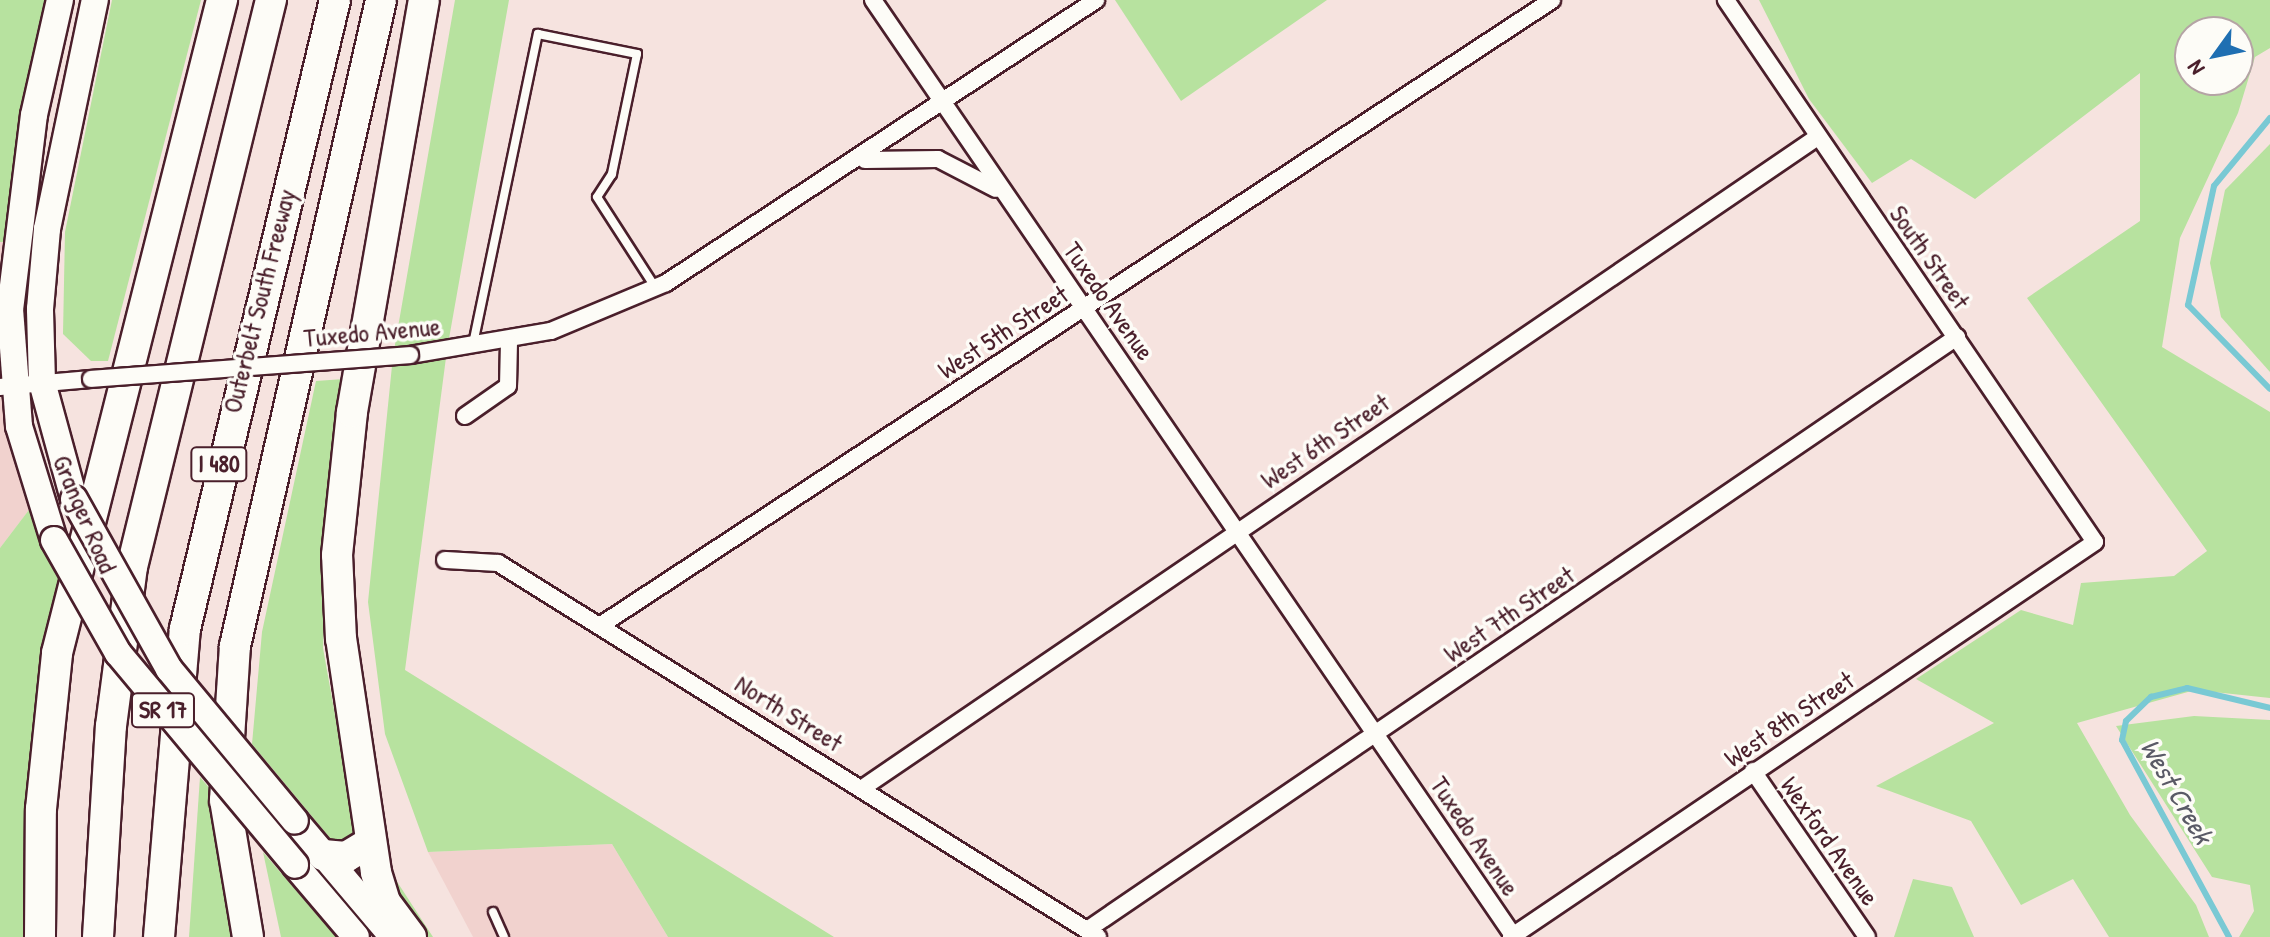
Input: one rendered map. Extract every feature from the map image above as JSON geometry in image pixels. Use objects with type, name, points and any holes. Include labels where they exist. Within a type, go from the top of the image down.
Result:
[{"type":"highway","points":[[40,937],[41,809],[57,653],[222,0]]},
{"type":"highway","name":"I 480","points":[[98,937],[111,726],[132,567],[271,0]]},
{"type":"highway","name":"Outerbelt South Freeway","points":[[159,937],[185,629],[335,0]]},
{"type":"highway","points":[[248,937],[225,800],[235,646],[381,0]]},
{"type":"highway","points":[[411,937],[385,902],[371,842],[341,639],[338,533],[424,0]]},
{"type":"highway","points":[[309,860],[346,857],[371,842]]},
{"type":"main road","name":"Granger Road","points":[[60,0],[15,242],[6,387],[25,457],[54,540],[118,653],[309,860],[393,937]]},
{"type":"main road","name":"Granger Road","points":[[95,0],[47,229],[42,382],[74,499],[169,669],[295,821],[309,860],[356,937]]},
{"type":"street","points":[[873,0],[944,105],[1096,0]]},
{"type":"street","name":"West 5th Street","points":[[601,625],[1552,0]]},
{"type":"street","name":"South Street","points":[[1726,0],[1816,138],[1957,337],[2095,542]]},
{"type":"street","name":"Tuxedo Avenue","points":[[6,387],[410,355],[509,342],[587,320],[655,288],[944,105],[1239,527],[1512,937]]},
{"type":"street","name":"West 6th Street","points":[[864,787],[1239,527],[1816,138]]},
{"type":"street","points":[[845,168],[875,156],[938,159],[966,167],[1012,204]]},
{"type":"street","name":"West 7th Street","points":[[1093,933],[1376,733],[1957,337]]},
{"type":"street","points":[[465,416],[508,386],[509,342]]},
{"type":"street","name":"West 8th Street","points":[[1512,937],[2095,542]]},
{"type":"street","name":"North Street","points":[[445,560],[498,563],[864,787],[1093,933]]},
{"type":"street","name":"Wexford Avenue","points":[[1753,771],[1867,937]]},
{"type":"lane","points":[[472,347],[538,34],[637,54],[612,174],[597,197],[655,288]]},
{"type":"lane","points":[[493,912],[504,937]]},
{"type":"shaded area","points":[[0,242],[15,242],[38,498],[0,548]]},
{"type":"shaded area","points":[[612,844],[668,937],[473,937],[428,852]]},
{"type":"green space","points":[[0,0],[60,0],[15,242],[0,242]]},
{"type":"green space","points":[[112,0],[201,0],[108,361],[91,361],[63,334],[65,232]]},
{"type":"green space","points":[[455,0],[509,0],[447,350],[405,670],[834,937],[668,937],[612,844],[428,852],[385,734],[368,602],[393,356]]},
{"type":"green space","points":[[1115,0],[1327,0],[1181,101]]},
{"type":"green space","points":[[1759,0],[2270,0],[2270,48],[2254,60],[2254,16],[2174,16],[2174,96],[2243,96],[2180,238],[2162,347],[2270,412],[2270,698],[2195,690],[2077,723],[2130,815],[2196,905],[2209,937],[2109,937],[2073,879],[2021,905],[1971,821],[1876,786],[1994,723],[1916,679],[2021,610],[2073,625],[2081,583],[2174,576],[2207,551],[2027,298],[2140,221],[2140,73],[1975,199],[1911,159],[1872,183],[1809,99]]},
{"type":"green space","points":[[2270,144],[2270,372],[2221,317],[2210,263],[2225,190]]},
{"type":"green space","points":[[344,379],[330,458],[323,648],[340,743],[360,797],[394,877],[433,937],[412,937],[252,744],[262,632],[316,381]]},
{"type":"green space","points":[[38,498],[64,564],[40,937],[0,937],[0,548]]},
{"type":"green space","points":[[2194,716],[2270,720],[2270,937],[2239,937],[2254,911],[2250,885],[2212,877],[2116,726]]},
{"type":"green space","points":[[200,777],[217,797],[238,937],[189,937]]},
{"type":"green space","points":[[263,852],[336,937],[281,937]]},
{"type":"green space","points":[[1913,879],[1952,887],[1974,937],[1894,937]]},
{"type":"waterway","name":"West Creek","points":[[2270,118],[2214,186],[2188,305],[2270,389]]},
{"type":"waterway","name":"West Creek","points":[[2229,937],[2122,740],[2126,721],[2151,697],[2187,688],[2270,708]]}]
